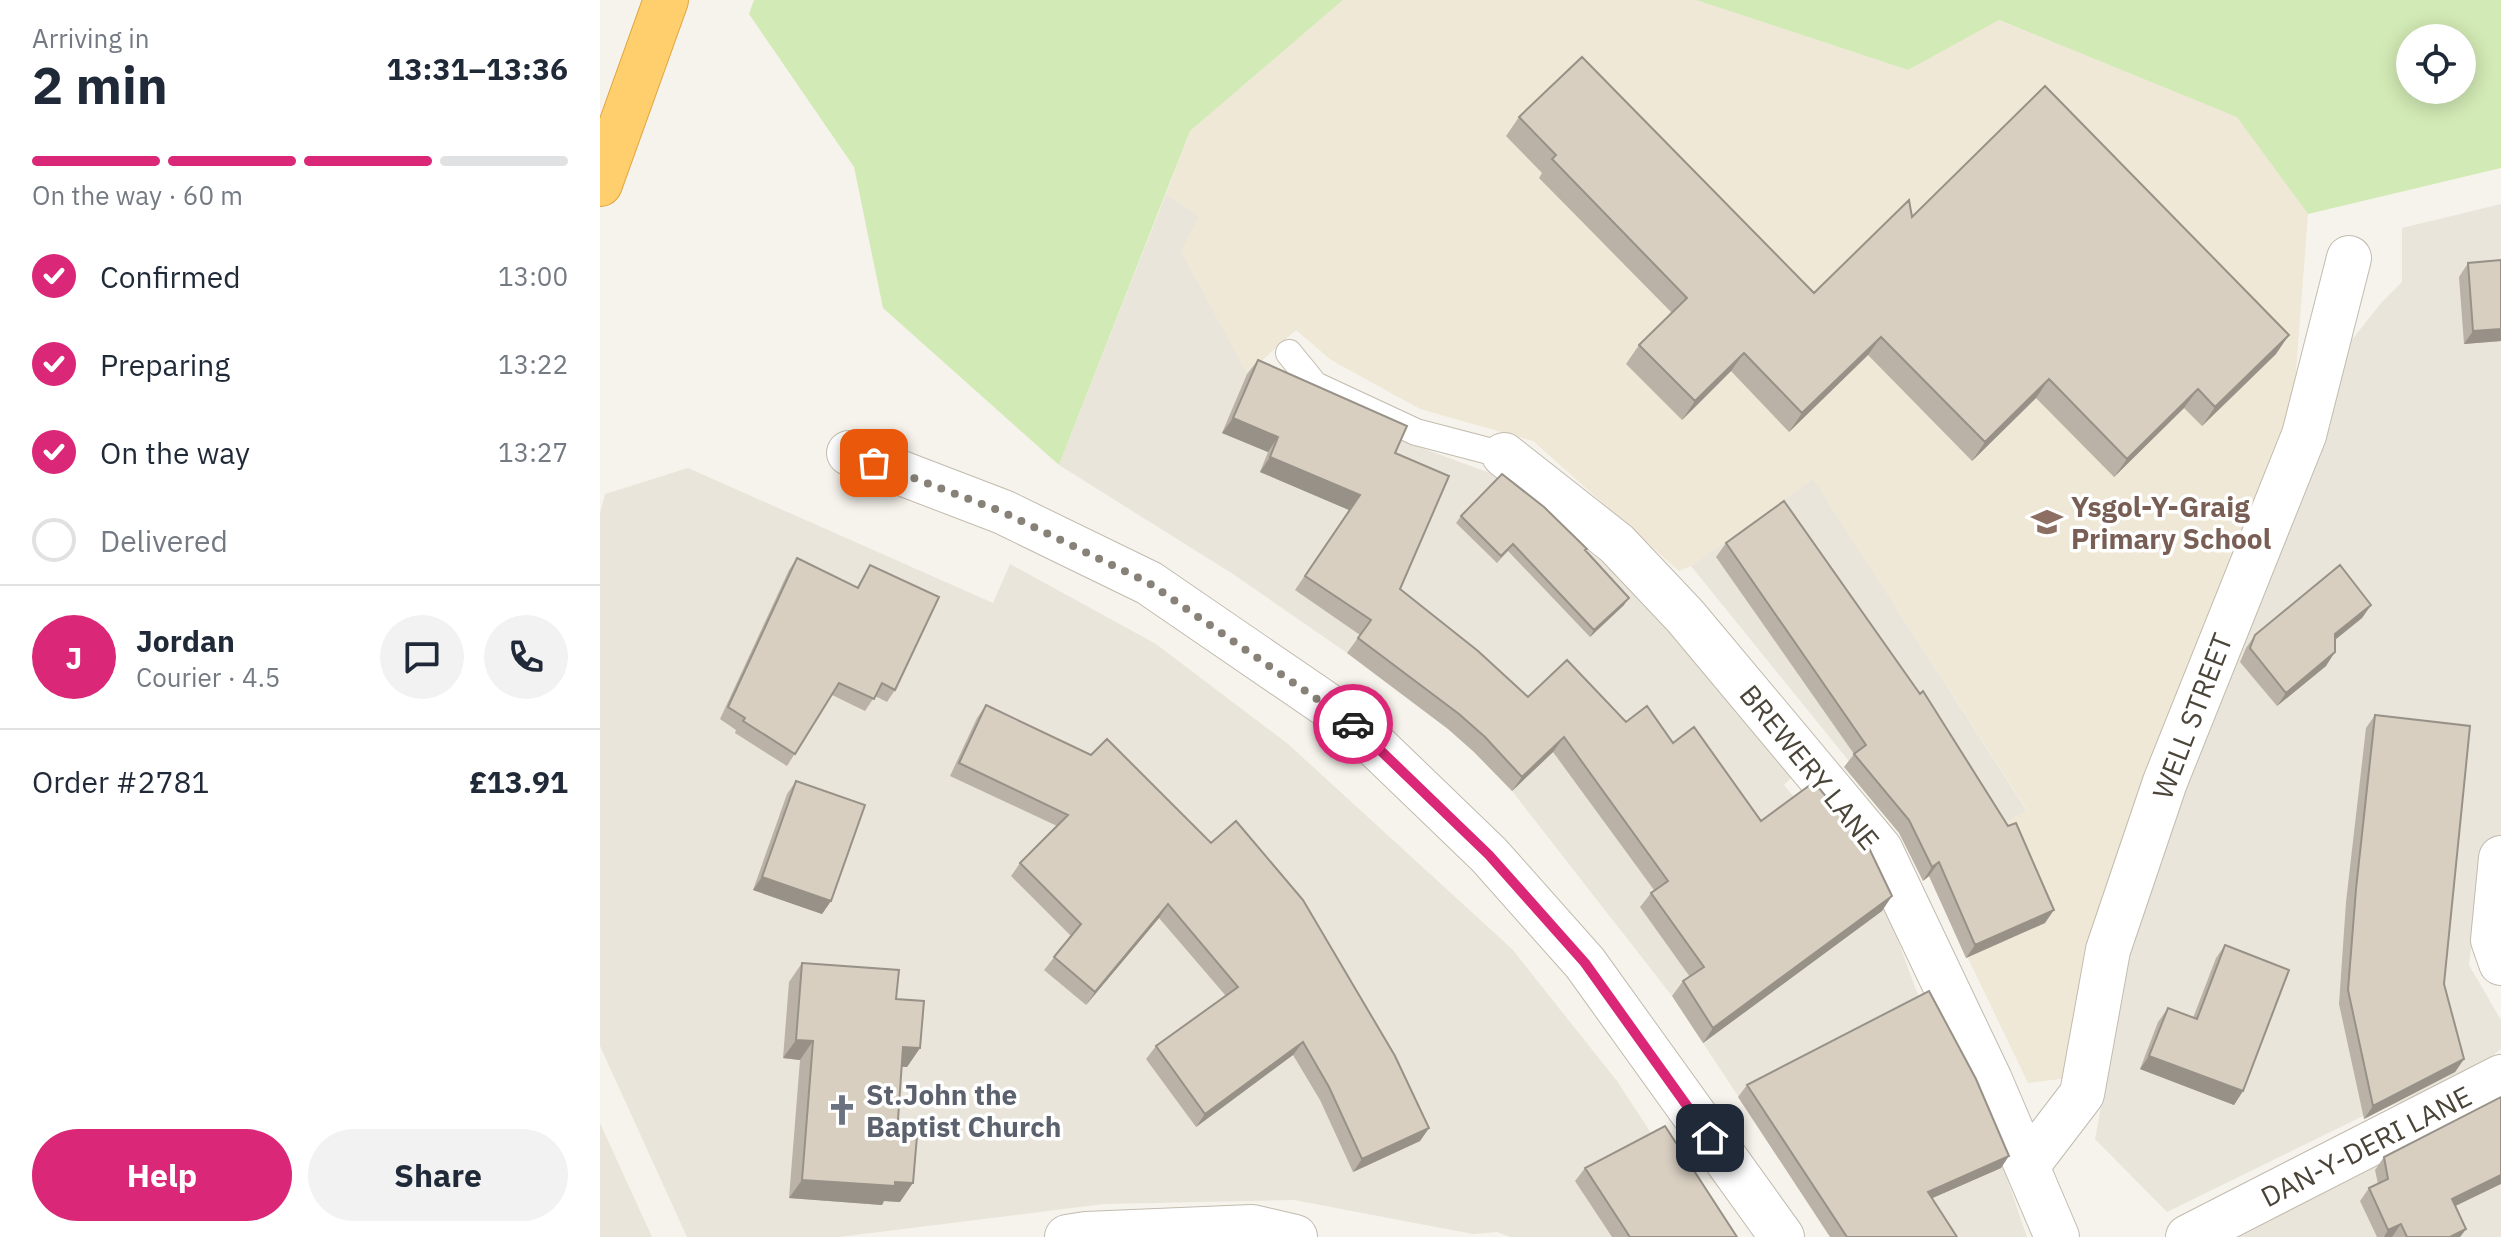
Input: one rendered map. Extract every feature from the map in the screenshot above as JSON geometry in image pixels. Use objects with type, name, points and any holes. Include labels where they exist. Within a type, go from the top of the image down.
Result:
[{"type":"highway","points":[[606,168],[666,0]]},
{"type":"street","name":"WELL STREET","points":[[2027,1166],[2082,1094],[2108,950],[2165,782],[2304,435],[2349,258]]},
{"type":"street","points":[[849,453],[1003,512],[1149,583],[1349,720],[1489,855],[1585,963],[1782,1237]]},
{"type":"street","name":"BREWERY LANE","points":[[1504,455],[1617,544],[1685,616],[1880,849],[1990,1080],[2057,1237]]},
{"type":"street","points":[[2501,858],[2493,940],[2501,963]]},
{"type":"street","name":"DAN-Y-DERI LANE","points":[[2188,1237],[2501,1077]]},
{"type":"street","points":[[1067,1237],[1252,1227],[1295,1237]]},
{"type":"lane","points":[[1289,353],[1315,385],[1416,432],[1504,455]]},
{"type":"shaded area","name":"Ysgol-Y-Graig Primary School","points":[[1343,0],[1696,0],[1908,70],[1998,20],[2238,117],[2308,214],[2292,424],[2086,948],[2068,1078],[2028,1083],[1924,867],[2027,810],[1813,479],[1691,566],[1679,571],[1533,441],[1420,409],[1331,360],[1296,330],[1247,374],[1181,251],[1199,216],[1166,194],[1190,131]]},
{"type":"shaded area","points":[[1166,194],[1200,216],[1247,374],[1397,439],[1501,477],[1542,517],[1621,576],[1679,634],[1792,777],[1784,785],[1886,908],[1921,1003],[1975,1104],[2003,1167],[2027,1237],[1831,1237],[1672,996],[1512,791],[1474,752],[1347,653],[1233,574],[1059,465]]},
{"type":"shaded area","points":[[2501,204],[2501,899],[2478,890],[2469,965],[2501,1020],[2501,1049],[2457,1082],[2363,1116],[2167,1212],[2095,1139],[2136,917],[2328,370],[2381,303],[2402,282],[2402,228]]},
{"type":"shaded area","points":[[688,468],[993,603],[1010,564],[1156,644],[1288,744],[1512,949],[1617,1081],[1719,1237],[1510,1237],[1497,1232],[1473,1234],[1294,1200],[1104,1204],[839,1237],[687,1237],[600,1046],[600,513],[605,494]]},
{"type":"shaded area","points":[[1813,478],[2027,811],[1924,867],[1887,808],[1691,566]]},
{"type":"shaded area","points":[[2501,1091],[2501,1237],[2224,1237]]},
{"type":"shaded area","points":[[600,1123],[652,1237],[600,1237]]},
{"type":"green space","points":[[754,0],[1343,0],[1190,131],[1059,465],[883,308],[854,167],[749,14]]},
{"type":"green space","points":[[1696,0],[2501,0],[2501,168],[2308,214],[2237,117],[1999,20],[1908,70]]},
{"type":"building","points":[[1582,57],[1814,293],[1909,200],[1912,217],[2045,86],[2289,335],[2215,407],[2198,389],[2127,459],[2049,379],[1985,442],[1881,337],[1802,413],[1744,353],[1695,401],[1639,345],[1687,298],[1552,159],[1556,155],[1519,117]]},
{"type":"building","points":[[2501,260],[2501,329],[2473,331],[2468,263]]},
{"type":"building","points":[[1258,360],[1407,426],[1395,453],[1449,476],[1400,589],[1478,651],[1528,697],[1567,660],[1626,722],[1647,706],[1673,743],[1694,727],[1761,821],[1814,782],[1869,848],[1892,896],[1713,1028],[1683,981],[1704,967],[1651,893],[1668,881],[1564,737],[1522,777],[1459,714],[1358,638],[1371,620],[1305,576],[1360,495],[1270,457],[1278,437],[1233,418]]},
{"type":"building","points":[[1502,474],[1544,507],[1587,549],[1629,598],[1594,630],[1513,544],[1501,556],[1461,516]]},
{"type":"building","points":[[1784,501],[1920,694],[1923,691],[2008,826],[2016,823],[2054,910],[1975,945],[1939,862],[1932,867],[1909,820],[1854,754],[1866,745],[1726,543]]},
{"type":"building","points":[[797,558],[858,588],[870,565],[939,597],[895,690],[882,683],[874,699],[839,683],[795,754],[743,721],[745,718],[728,707]]},
{"type":"building","points":[[2340,565],[2371,605],[2335,634],[2335,652],[2286,693],[2250,648],[2255,635]]},
{"type":"building","points":[[986,705],[1091,755],[1107,739],[1211,843],[1236,821],[1303,900],[1395,1056],[1429,1128],[1362,1159],[1329,1087],[1303,1042],[1205,1114],[1156,1046],[1238,987],[1168,904],[1095,992],[1054,957],[1081,924],[1020,863],[1068,815],[959,763]]},
{"type":"building","points":[[2375,715],[2470,726],[2444,984],[2464,1059],[2373,1106],[2348,990]]},
{"type":"building","points":[[796,781],[865,805],[831,901],[762,877]]},
{"type":"building","points":[[2225,945],[2289,970],[2243,1091],[2149,1056],[2168,1008],[2197,1019]]},
{"type":"building","name":"St.John the Baptist Church","points":[[802,963],[899,970],[896,999],[924,1001],[920,1048],[903,1047],[897,1134],[917,1136],[913,1183],[895,1182],[895,1186],[802,1180],[813,1041],[796,1040]]},
{"type":"building","points":[[1929,991],[1976,1079],[2009,1156],[1928,1192],[1957,1237],[1847,1237],[1747,1085]]},
{"type":"building","points":[[2501,1097],[2501,1175],[2452,1199],[2466,1229],[2450,1237],[2407,1237],[2401,1224],[2388,1230],[2369,1188],[2388,1179],[2384,1157]]},
{"type":"building","points":[[1665,1126],[1737,1237],[1630,1237],[1585,1168]]},
{"type":"way so far","points":[[874,463],[1003,512],[1149,583],[1353,724]]},
{"type":"place","name":"Ysgol-Y-Graig Primary School","points":[[2047,522]]},
{"type":"place","name":"St.John the Baptist Church","points":[[842,1110]]},
{"type":"route","points":[[1353,724],[1489,855],[1585,963],[1710,1138]]}]
